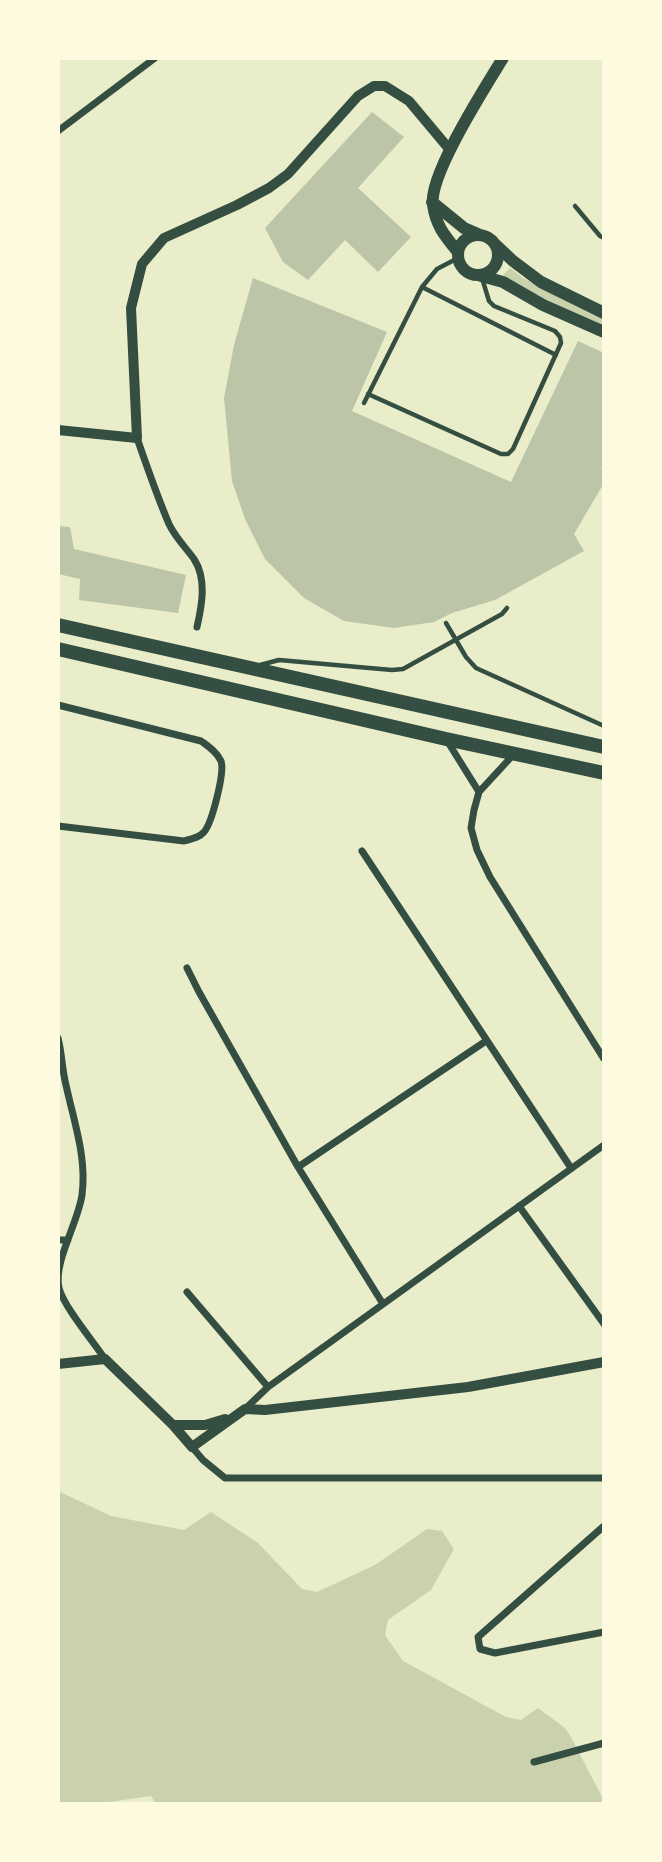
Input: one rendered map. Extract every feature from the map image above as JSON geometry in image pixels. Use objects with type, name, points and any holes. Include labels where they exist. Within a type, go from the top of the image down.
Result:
[{"type":"main road","points":[[503,58],[450,150],[436,186],[432,201],[439,228],[458,255],[460,264],[469,273],[503,282],[543,305],[604,332]]},
{"type":"main road","points":[[432,201],[464,228],[480,235]]},
{"type":"main road","points":[[458,255],[463,241],[474,235],[486,236],[541,282],[604,313]]},
{"type":"main road","points":[[481,276],[493,269],[497,263],[495,244]]},
{"type":"main road","points":[[58,625],[604,747]]},
{"type":"main road","points":[[58,649],[604,773]]},
{"type":"street","points":[[58,131],[155,58]]},
{"type":"street","points":[[197,627],[203,603],[202,584],[196,563],[171,528],[137,438],[131,308],[142,264],[164,238],[237,205],[288,174],[358,96],[374,86],[385,86],[409,102],[450,150]]},
{"type":"street","points":[[58,430],[137,438]]},
{"type":"street","points":[[58,705],[201,741],[213,750],[221,761],[221,775],[209,822],[203,834],[195,838],[184,841],[58,826]]},
{"type":"street","points":[[446,739],[478,792]]},
{"type":"street","points":[[515,754],[478,792],[471,828],[477,850],[490,877],[604,1059]]},
{"type":"street","points":[[362,851],[571,1168]]},
{"type":"street","points":[[187,968],[298,1167],[383,1304]]},
{"type":"street","points":[[59,1040],[65,1084],[83,1164],[82,1196],[58,1272],[59,1287],[66,1304],[105,1359],[173,1425],[203,1460],[225,1478],[604,1478]]},
{"type":"street","points":[[298,1167],[486,1041]]},
{"type":"street","points":[[192,1447],[245,1409],[268,1387],[604,1145]]},
{"type":"street","points":[[519,1206],[604,1324]]},
{"type":"street","points":[[58,1240],[68,1240]]},
{"type":"street","points":[[187,1292],[268,1387]]},
{"type":"street","points":[[58,1364],[105,1359]]},
{"type":"street","points":[[245,1409],[278,1409],[468,1387],[604,1362]]},
{"type":"street","points":[[173,1425],[205,1425],[231,1418]]},
{"type":"street","points":[[604,1526],[478,1637],[480,1649],[495,1653],[604,1632]]},
{"type":"street","points":[[534,1762],[604,1743]]},
{"type":"lane","points":[[575,206],[604,238]]},
{"type":"lane","points":[[363,403],[422,287],[437,269],[458,255]]},
{"type":"lane","points":[[368,394],[501,454],[508,454],[513,449],[556,355],[561,343],[560,337],[555,331],[494,306],[489,301],[481,276]]},
{"type":"lane","points":[[422,287],[556,355]]},
{"type":"lane","points":[[250,668],[279,660],[403,669],[493,620],[507,608]]},
{"type":"lane","points":[[446,623],[466,657],[476,668],[604,726]]},
{"type":"green space","points":[[510,268],[523,278],[604,319],[604,326],[545,299],[503,275]]},
{"type":"green space","points":[[58,1491],[111,1516],[184,1530],[211,1512],[258,1543],[302,1589],[317,1592],[375,1565],[427,1529],[442,1531],[454,1549],[431,1590],[388,1620],[385,1635],[403,1661],[506,1717],[521,1720],[538,1708],[565,1728],[604,1804],[156,1804],[151,1796],[95,1804],[58,1804]]},
{"type":"building","points":[[372,112],[404,137],[358,188],[411,237],[378,272],[345,240],[308,280],[283,262],[265,228]]},
{"type":"building","points":[[253,278],[387,332],[352,411],[511,482],[578,341],[604,353],[604,463],[601,468],[604,469],[604,483],[574,534],[584,551],[495,600],[452,613],[434,622],[394,628],[344,621],[304,598],[265,559],[245,519],[232,481],[224,398],[234,345]]},
{"type":"building","points":[[58,526],[70,527],[74,549],[186,575],[178,613],[79,600],[80,579],[58,574]]}]
